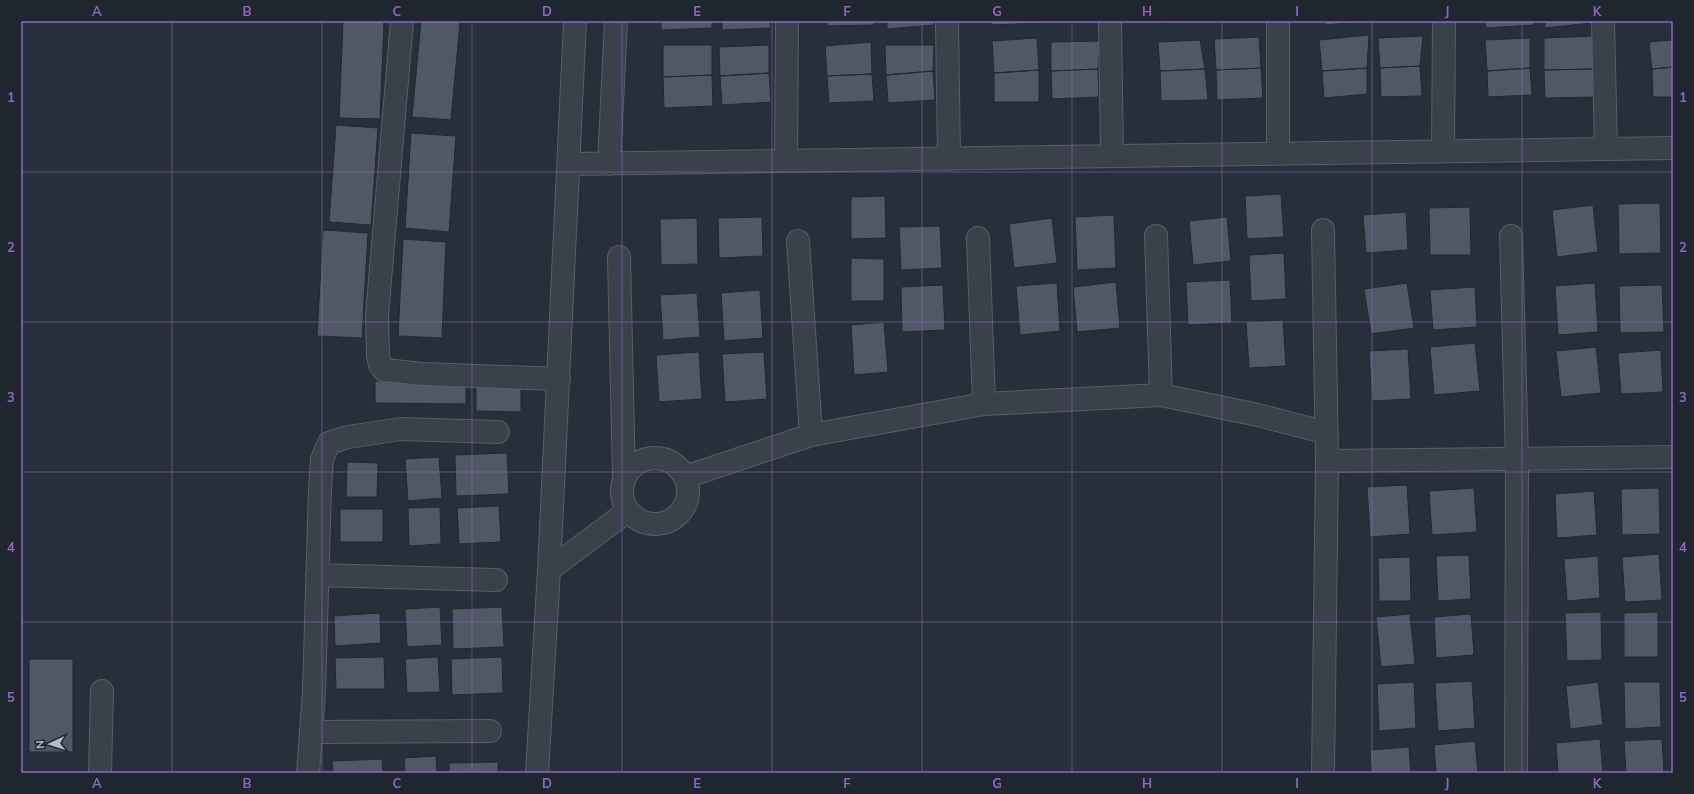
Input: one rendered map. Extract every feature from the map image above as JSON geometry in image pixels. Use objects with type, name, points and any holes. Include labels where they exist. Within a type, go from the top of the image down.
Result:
[{"type":"street","points":[[402,21],[377,316],[378,355],[380,365],[384,370],[423,374],[559,379]]},
{"type":"street","points":[[537,773],[559,379],[575,21]]},
{"type":"street","points":[[609,164],[616,21]]},
{"type":"street","points":[[786,161],[787,21]]},
{"type":"street","points":[[947,21],[949,159]]},
{"type":"street","points":[[1110,21],[1112,156]]},
{"type":"street","points":[[1278,21],[1278,154]]},
{"type":"street","points":[[1443,152],[1444,21]]},
{"type":"street","points":[[1603,21],[1606,149]]},
{"type":"street","points":[[568,164],[1673,148]]},
{"type":"street","points":[[1323,230],[1327,433],[1323,773]]},
{"type":"street","points":[[1156,236],[1161,395]]},
{"type":"street","points":[[1511,236],[1517,459],[1516,773]]},
{"type":"street","points":[[978,238],[984,404]]},
{"type":"street","points":[[798,241],[811,436]]},
{"type":"street","points":[[619,257],[624,479],[622,490],[624,501],[628,511],[636,518],[646,523],[656,524],[667,522],[676,516],[683,508],[687,498],[688,487],[685,477],[679,468],[669,461],[659,458],[648,458],[638,462],[624,479]]},
{"type":"street","points":[[685,477],[811,436],[984,404],[1161,395],[1258,415],[1327,433]]},
{"type":"street","points":[[308,773],[322,460],[329,443],[348,437],[401,429],[498,432]]},
{"type":"street","points":[[1327,461],[1673,457]]},
{"type":"street","points":[[549,570],[628,511]]},
{"type":"street","points":[[317,575],[496,580]]},
{"type":"street","points":[[100,773],[102,691]]},
{"type":"street","points":[[311,732],[490,731]]},
{"type":"building","points":[[343,21],[384,21],[380,119],[339,118]]},
{"type":"building","points":[[421,21],[460,22],[451,120],[412,117]]},
{"type":"building","points":[[661,21],[712,21],[712,28],[661,30]]},
{"type":"building","points":[[722,21],[770,21],[771,28],[722,30]]},
{"type":"building","points":[[827,21],[874,21],[874,25],[827,26]]},
{"type":"building","points":[[887,21],[934,21],[934,25],[887,29]]},
{"type":"building","points":[[992,21],[1040,21],[1040,23],[992,25]]},
{"type":"building","points":[[1052,21],[1076,21],[1052,23]]},
{"type":"building","points":[[1158,21],[1203,21],[1158,23]]},
{"type":"building","points":[[1216,21],[1246,21],[1216,22]]},
{"type":"building","points":[[1325,21],[1369,21],[1325,25]]},
{"type":"building","points":[[1485,21],[1534,21],[1534,25],[1486,28]]},
{"type":"building","points":[[1545,21],[1591,21],[1591,23],[1545,28]]},
{"type":"building","points":[[1369,35],[1367,68],[1322,71],[1319,40]]},
{"type":"building","points":[[1423,36],[1420,66],[1380,68],[1378,38]]},
{"type":"building","points":[[1594,36],[1593,69],[1544,70],[1544,38]]},
{"type":"building","points":[[1259,37],[1261,68],[1216,70],[1214,39]]},
{"type":"building","points":[[1037,38],[1039,70],[994,73],[992,41]]},
{"type":"building","points":[[1530,38],[1530,68],[1487,71],[1485,40]]},
{"type":"building","points":[[1200,40],[1205,69],[1160,71],[1158,42]]},
{"type":"building","points":[[1673,40],[1673,67],[1652,69],[1649,42]]},
{"type":"building","points":[[1100,41],[1098,69],[1051,71],[1051,42]]},
{"type":"building","points":[[871,42],[872,74],[827,76],[825,46]]},
{"type":"building","points":[[663,45],[712,45],[712,75],[663,77]]},
{"type":"building","points":[[769,45],[769,73],[720,76],[719,47]]},
{"type":"building","points":[[885,45],[934,45],[933,71],[886,75]]},
{"type":"building","points":[[1420,66],[1422,96],[1381,97],[1380,68]]},
{"type":"building","points":[[1673,67],[1673,97],[1653,97],[1652,69]]},
{"type":"building","points":[[1261,68],[1263,98],[1217,100],[1216,70]]},
{"type":"building","points":[[1367,68],[1367,94],[1324,98],[1322,71]]},
{"type":"building","points":[[1530,68],[1532,95],[1488,97],[1487,71]]},
{"type":"building","points":[[1098,69],[1099,97],[1052,99],[1051,71]]},
{"type":"building","points":[[1205,69],[1208,100],[1161,101],[1160,71]]},
{"type":"building","points":[[1593,69],[1595,97],[1545,98],[1544,70]]},
{"type":"building","points":[[1039,70],[1039,102],[994,102],[994,73]]},
{"type":"building","points":[[933,71],[935,100],[888,103],[886,75]]},
{"type":"building","points":[[769,73],[771,102],[722,105],[720,76]]},
{"type":"building","points":[[872,74],[874,101],[829,103],[827,76]]},
{"type":"building","points":[[712,75],[713,106],[664,108],[663,77]]},
{"type":"building","points":[[336,125],[378,128],[371,225],[329,222]]},
{"type":"building","points":[[411,133],[456,136],[449,232],[405,228]]},
{"type":"building","points":[[1281,194],[1284,237],[1247,239],[1245,196]]},
{"type":"building","points":[[885,196],[886,238],[851,239],[851,197]]},
{"type":"building","points":[[1660,203],[1661,253],[1619,254],[1618,204]]},
{"type":"building","points":[[1593,205],[1598,252],[1557,257],[1552,210]]},
{"type":"building","points":[[1470,207],[1471,255],[1430,255],[1429,208]]},
{"type":"building","points":[[1406,212],[1408,250],[1366,253],[1363,215]]},
{"type":"building","points":[[1114,215],[1116,268],[1077,270],[1075,217]]},
{"type":"building","points":[[762,217],[763,256],[719,258],[718,218]]},
{"type":"building","points":[[1227,217],[1231,261],[1193,265],[1189,221]]},
{"type":"building","points":[[697,218],[698,264],[661,265],[660,219]]},
{"type":"building","points":[[1052,218],[1057,263],[1014,268],[1009,224]]},
{"type":"building","points":[[940,226],[942,268],[901,270],[899,227]]},
{"type":"building","points":[[323,230],[368,233],[362,338],[317,336]]},
{"type":"building","points":[[403,239],[446,242],[442,338],[398,336]]},
{"type":"building","points":[[1284,253],[1286,299],[1251,301],[1249,255]]},
{"type":"building","points":[[851,258],[884,259],[884,301],[851,301]]},
{"type":"building","points":[[1230,280],[1232,323],[1188,325],[1186,282]]},
{"type":"building","points":[[1116,282],[1120,328],[1077,332],[1073,287]]},
{"type":"building","points":[[1057,283],[1060,331],[1020,335],[1016,286]]},
{"type":"building","points":[[1407,283],[1414,328],[1371,334],[1364,289]]},
{"type":"building","points":[[1595,283],[1598,332],[1558,335],[1555,286]]},
{"type":"building","points":[[943,285],[945,330],[902,332],[901,287]]},
{"type":"building","points":[[1662,285],[1664,332],[1620,333],[1619,286]]},
{"type":"building","points":[[1475,287],[1477,327],[1433,330],[1430,290]]},
{"type":"building","points":[[760,290],[763,338],[724,341],[721,293]]},
{"type":"building","points":[[697,293],[700,337],[663,340],[660,295]]},
{"type":"building","points":[[1283,320],[1286,366],[1249,368],[1246,322]]},
{"type":"building","points":[[884,322],[888,372],[854,375],[851,325]]},
{"type":"building","points":[[1475,343],[1480,391],[1434,395],[1430,347]]},
{"type":"building","points":[[1596,347],[1601,393],[1561,397],[1556,351]]},
{"type":"building","points":[[1408,349],[1411,399],[1372,401],[1369,351]]},
{"type":"building","points":[[1661,350],[1663,392],[1621,394],[1618,353]]},
{"type":"building","points":[[699,352],[702,399],[659,402],[656,355]]},
{"type":"building","points":[[764,352],[767,399],[725,402],[722,354]]},
{"type":"building","points":[[375,381],[466,381],[466,404],[375,403]]},
{"type":"building","points":[[476,384],[521,385],[521,412],[476,411]]},
{"type":"building","points":[[507,453],[509,494],[456,496],[455,455]]},
{"type":"building","points":[[439,457],[442,498],[408,501],[405,459]]},
{"type":"building","points":[[347,462],[378,463],[377,497],[346,497]]},
{"type":"building","points":[[1407,485],[1410,534],[1370,537],[1367,487]]},
{"type":"building","points":[[1474,488],[1477,532],[1432,535],[1429,491]]},
{"type":"building","points":[[1659,488],[1660,534],[1622,535],[1621,489]]},
{"type":"building","points":[[1594,491],[1597,535],[1557,538],[1555,494]]},
{"type":"building","points":[[499,506],[501,542],[459,544],[457,508]]},
{"type":"building","points":[[440,507],[441,544],[409,546],[408,508]]},
{"type":"building","points":[[340,509],[383,509],[383,542],[340,542]]},
{"type":"building","points":[[1659,554],[1662,600],[1625,602],[1622,557]]},
{"type":"building","points":[[1469,555],[1471,599],[1438,601],[1436,556]]},
{"type":"building","points":[[1598,556],[1600,598],[1567,601],[1564,559]]},
{"type":"building","points":[[1410,557],[1411,601],[1379,601],[1378,558]]},
{"type":"building","points":[[440,607],[442,645],[407,647],[405,609]]},
{"type":"building","points":[[502,607],[504,647],[453,649],[452,609]]},
{"type":"building","points":[[1601,612],[1602,660],[1567,661],[1565,613]]},
{"type":"building","points":[[1658,612],[1658,657],[1624,657],[1624,613]]},
{"type":"building","points":[[380,613],[381,643],[335,646],[334,616]]},
{"type":"building","points":[[1410,614],[1415,664],[1381,667],[1376,617]]},
{"type":"building","points":[[1471,614],[1474,655],[1436,658],[1434,617]]},
{"type":"building","points":[[384,657],[385,689],[336,689],[335,658]]},
{"type":"building","points":[[438,657],[440,692],[407,693],[405,659]]},
{"type":"building","points":[[502,657],[503,693],[452,695],[451,659]]},
{"type":"building","points":[[29,659],[73,659],[73,752],[29,752]]},
{"type":"building","points":[[1472,681],[1475,728],[1438,731],[1435,683]]},
{"type":"building","points":[[1414,682],[1416,728],[1379,731],[1377,684]]},
{"type":"building","points":[[1598,682],[1603,725],[1570,729],[1566,686]]},
{"type":"building","points":[[1624,682],[1660,682],[1661,727],[1625,729]]},
{"type":"building","points":[[1600,739],[1603,773],[1558,773],[1556,743]]},
{"type":"building","points":[[1662,739],[1664,773],[1626,773],[1624,741]]},
{"type":"building","points":[[1475,741],[1478,773],[1436,773],[1434,745]]},
{"type":"building","points":[[1409,747],[1411,773],[1372,773],[1370,750]]},
{"type":"building","points":[[436,756],[437,773],[405,773],[404,758]]},
{"type":"building","points":[[382,759],[383,773],[333,773],[332,761]]},
{"type":"building","points":[[498,762],[498,773],[449,773],[449,763]]}]
